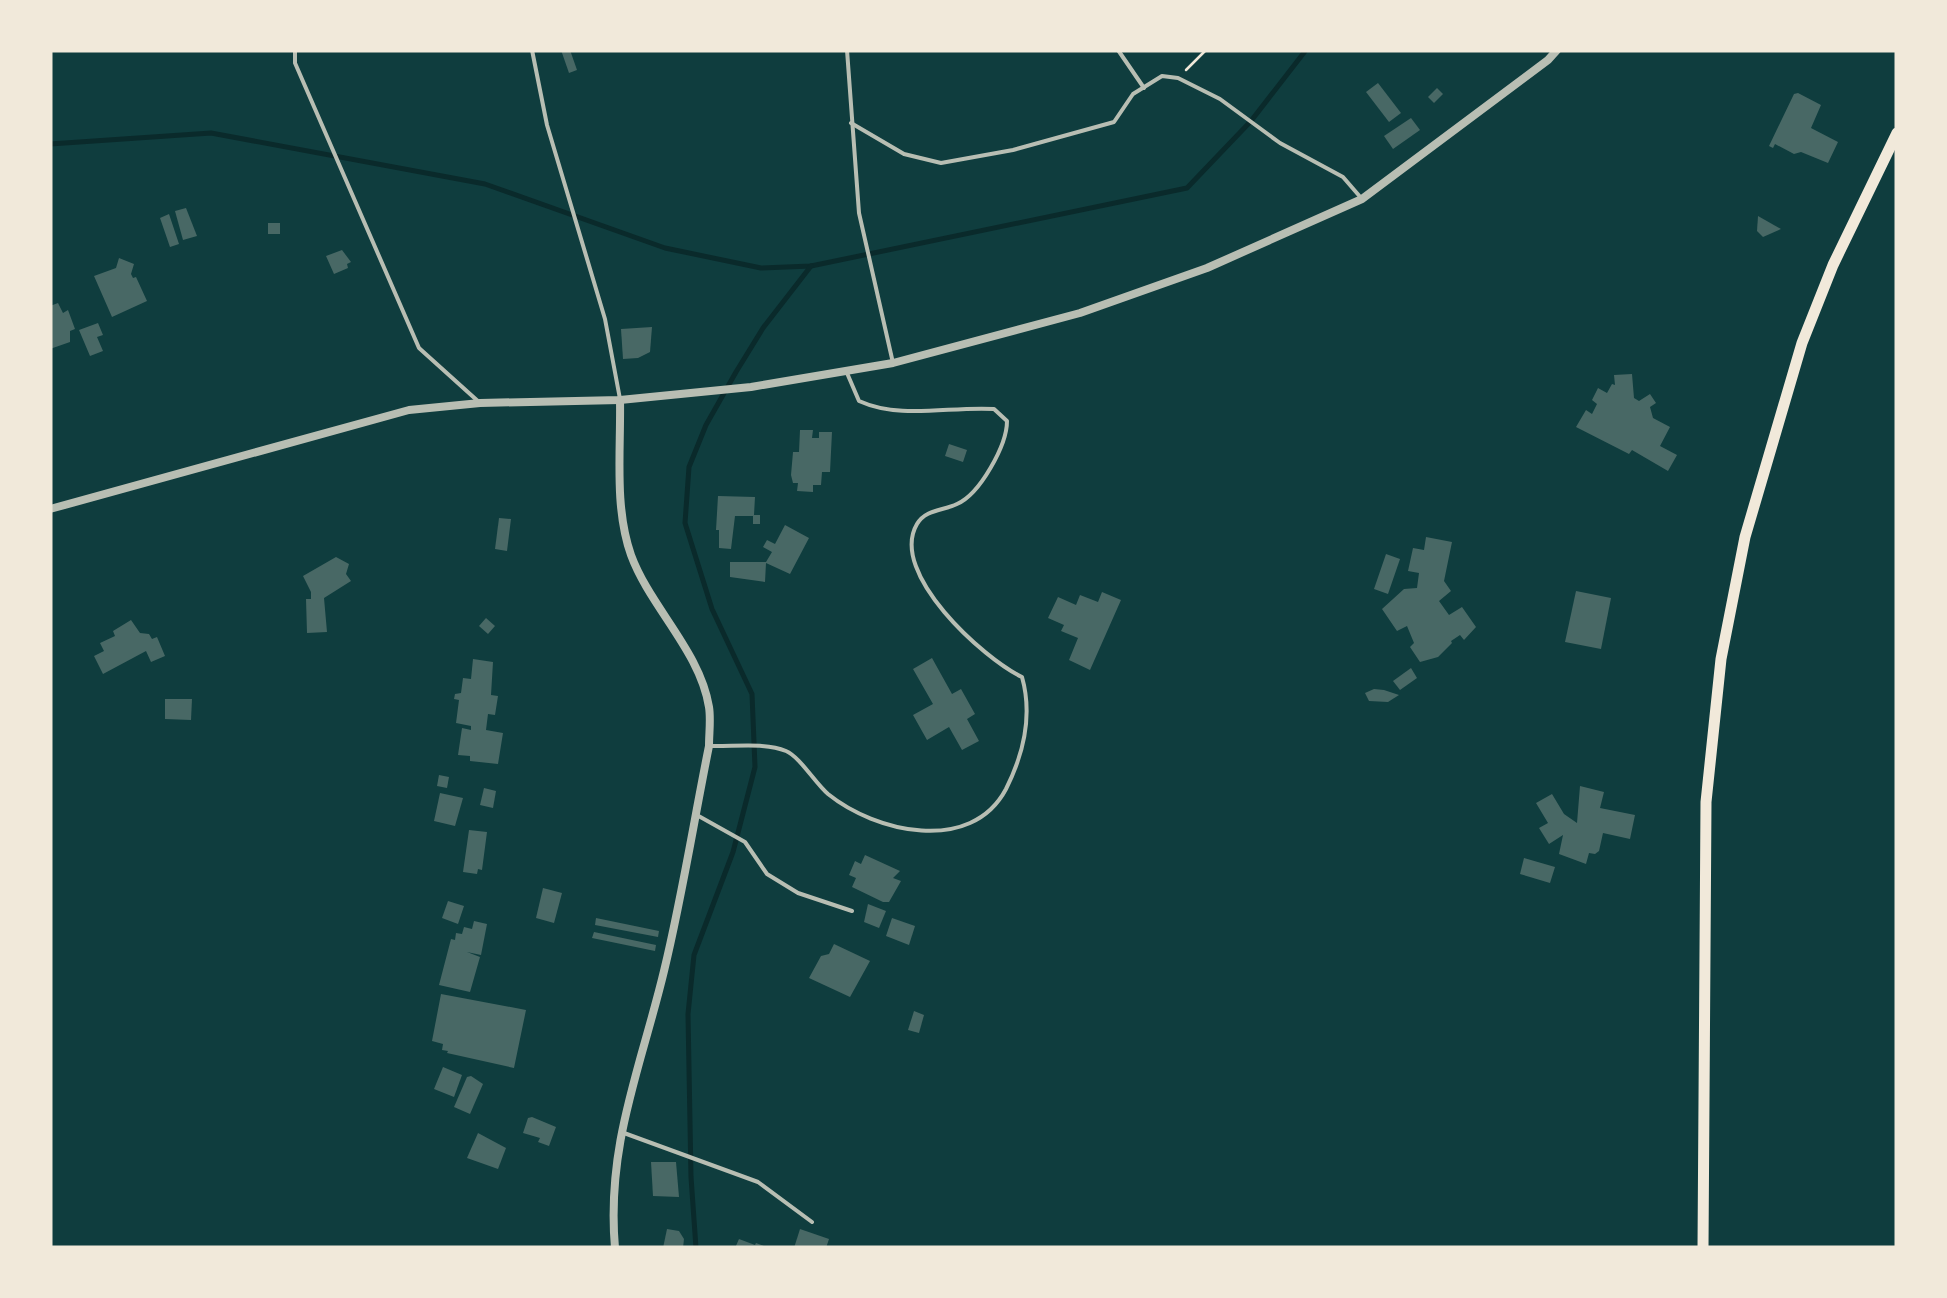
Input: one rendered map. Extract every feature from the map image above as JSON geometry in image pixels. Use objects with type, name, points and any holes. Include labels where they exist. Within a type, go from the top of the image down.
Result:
[{"type":"main road","points":[[1703,1248],[1706,802],[1721,659],[1745,537],[1802,344],[1833,266],[1897,134]]},
{"type":"street","points":[[50,509],[409,410],[480,402],[620,400],[847,373],[1098,307],[1207,268],[1362,199],[1557,50]]},
{"type":"street","points":[[615,1248],[614,1184],[624,1111],[664,971],[709,746],[709,709],[699,676],[638,573],[629,549],[622,516],[620,400]]},
{"type":"lane","points":[[295,50],[295,63],[419,348],[480,402]]},
{"type":"lane","points":[[532,50],[548,125],[604,319],[620,400]]},
{"type":"lane","points":[[847,50],[860,213],[893,362]]},
{"type":"lane","points":[[1118,50],[1144,88]]},
{"type":"lane","points":[[851,122],[904,154],[941,164],[1013,150],[1114,122],[1133,94],[1162,76],[1178,78],[1220,99],[1307,159],[1343,176],[1362,199]]},
{"type":"lane","points":[[709,746],[781,749],[794,755],[802,769],[828,794],[862,816],[893,828],[930,832],[958,827],[986,812],[1002,795],[1024,740],[1029,703],[1022,677],[985,655],[942,609],[922,577],[912,550],[913,532],[919,520],[934,510],[956,505],[976,487],[997,456],[1007,434],[1006,421],[994,408],[924,412],[869,405],[859,401],[847,373]]},
{"type":"lane","points":[[695,814],[744,842],[768,874],[783,884],[798,893],[852,910]]},
{"type":"lane","points":[[621,1132],[758,1182],[812,1222]]},
{"type":"path","points":[[1178,78],[1206,50]]},
{"type":"building","points":[[561,50],[570,50],[577,70],[569,73]]},
{"type":"building","points":[[1378,83],[1401,113],[1389,122],[1366,92]]},
{"type":"building","points":[[1437,88],[1443,94],[1434,103],[1428,97]]},
{"type":"building","points":[[1794,94],[1821,105],[1811,128],[1838,142],[1828,163],[1801,152],[1794,154],[1775,144],[1773,148],[1769,146]]},
{"type":"building","points":[[1411,118],[1420,130],[1393,149],[1384,136]]},
{"type":"building","points":[[186,208],[197,236],[183,240],[175,211]]},
{"type":"building","points":[[169,214],[179,244],[170,247],[160,218]]},
{"type":"building","points":[[1758,216],[1781,229],[1763,237],[1757,231]]},
{"type":"building","points":[[268,223],[280,223],[280,234],[268,234]]},
{"type":"building","points":[[342,250],[351,262],[348,268],[334,274],[326,256]]},
{"type":"building","points":[[119,258],[134,264],[131,274],[147,301],[112,317],[94,276],[116,268]]},
{"type":"building","points":[[58,303],[63,313],[68,310],[75,329],[70,331],[70,342],[50,349],[50,306]]},
{"type":"building","points":[[98,323],[103,335],[97,337],[103,351],[90,356],[79,330]]},
{"type":"building","points":[[652,327],[650,352],[623,359],[621,329]]},
{"type":"building","points":[[1632,374],[1634,398],[1639,401],[1650,394],[1656,403],[1650,407],[1653,418],[1670,427],[1660,446],[1677,455],[1668,471],[1632,450],[1629,454],[1576,427],[1586,410],[1592,414],[1597,404],[1592,400],[1598,388],[1607,393],[1615,385],[1614,375]]},
{"type":"building","points":[[800,430],[813,430],[812,438],[819,438],[819,432],[832,432],[830,472],[822,472],[821,485],[813,485],[813,492],[797,491],[798,483],[793,483],[791,475],[793,452],[799,452]]},
{"type":"building","points":[[949,444],[967,450],[963,462],[945,456]]},
{"type":"building","points":[[718,496],[755,497],[754,515],[760,515],[760,524],[753,524],[753,516],[735,516],[731,549],[719,548]]},
{"type":"building","points":[[499,518],[511,519],[507,551],[495,549]]},
{"type":"building","points":[[785,525],[809,538],[790,574],[766,563],[765,582],[730,577],[730,562],[766,562],[772,552],[763,547],[767,540],[775,544]]},
{"type":"building","points":[[1426,537],[1452,542],[1444,581],[1451,591],[1439,601],[1449,615],[1462,607],[1476,627],[1464,640],[1460,635],[1451,641],[1438,657],[1420,662],[1410,647],[1414,643],[1407,626],[1397,631],[1382,609],[1404,589],[1417,588],[1419,573],[1408,571],[1413,548],[1424,550]]},
{"type":"building","points":[[1386,554],[1400,559],[1388,594],[1374,589]]},
{"type":"building","points":[[336,557],[349,564],[346,574],[351,581],[324,598],[327,632],[307,633],[306,599],[311,599],[311,592],[303,576]]},
{"type":"building","points":[[1576,591],[1611,598],[1601,649],[1565,642]]},
{"type":"building","points":[[1102,592],[1121,600],[1090,670],[1069,660],[1078,638],[1061,631],[1064,625],[1048,618],[1058,597],[1076,605],[1080,595],[1098,602]]},
{"type":"building","points":[[486,618],[495,626],[488,634],[479,626]]},
{"type":"building","points":[[131,620],[140,633],[149,634],[152,639],[157,637],[165,656],[151,662],[146,651],[103,674],[94,656],[104,651],[100,643],[115,636],[113,631]]},
{"type":"building","points":[[932,658],[952,694],[961,689],[975,714],[967,719],[979,741],[962,750],[949,727],[927,740],[913,715],[933,704],[913,669]]},
{"type":"building","points":[[473,659],[493,662],[491,695],[498,696],[495,715],[488,714],[486,730],[503,733],[498,764],[470,761],[470,756],[458,755],[462,728],[471,730],[471,726],[456,723],[459,700],[454,699],[455,694],[461,693],[463,678],[471,679]]},
{"type":"building","points":[[1411,668],[1417,678],[1400,690],[1393,681]]},
{"type":"building","points":[[1374,689],[1399,695],[1388,702],[1369,701],[1365,693]]},
{"type":"building","points":[[165,699],[192,699],[191,720],[165,719]]},
{"type":"building","points":[[439,775],[449,777],[447,788],[437,786]]},
{"type":"building","points":[[1580,786],[1604,792],[1600,808],[1635,815],[1630,839],[1603,833],[1599,851],[1589,853],[1586,864],[1559,854],[1563,835],[1549,844],[1539,828],[1548,823],[1536,803],[1552,794],[1564,814],[1577,823]]},
{"type":"building","points":[[484,788],[496,791],[493,808],[480,805]]},
{"type":"building","points":[[440,793],[463,798],[455,826],[434,821]]},
{"type":"building","points":[[469,830],[487,832],[482,870],[478,869],[477,874],[463,872]]},
{"type":"building","points":[[865,855],[900,871],[893,878],[901,881],[889,902],[852,887],[856,878],[849,875],[855,861],[861,864]]},
{"type":"building","points":[[1524,858],[1555,867],[1550,883],[1520,874]]},
{"type":"building","points":[[543,888],[562,893],[554,923],[536,918]]},
{"type":"building","points":[[448,901],[464,906],[458,924],[442,918]]},
{"type":"building","points":[[868,904],[886,911],[879,928],[864,922]]},
{"type":"building","points":[[596,918],[659,931],[658,937],[595,925]]},
{"type":"building","points":[[892,918],[915,926],[909,945],[886,936]]},
{"type":"building","points":[[474,921],[487,924],[481,955],[467,952],[480,957],[470,992],[439,985],[451,939],[455,940],[456,933],[462,934],[464,927],[472,929]]},
{"type":"building","points":[[594,932],[656,945],[655,951],[592,938]]},
{"type":"building","points":[[834,944],[870,961],[850,997],[809,978],[821,956],[829,954]]},
{"type":"building","points":[[441,994],[526,1010],[514,1068],[447,1053],[442,1050],[443,1044],[432,1041]]},
{"type":"building","points":[[914,1011],[924,1015],[919,1033],[908,1030]]},
{"type":"building","points":[[443,1067],[462,1075],[454,1097],[434,1089]]},
{"type":"building","points":[[467,1077],[483,1084],[470,1114],[454,1107]]},
{"type":"building","points":[[532,1117],[556,1127],[549,1146],[538,1142],[540,1138],[523,1133]]},
{"type":"building","points":[[478,1133],[506,1148],[498,1169],[467,1158]]},
{"type":"building","points":[[651,1162],[676,1162],[679,1197],[653,1196]]},
{"type":"building","points":[[667,1229],[679,1231],[684,1239],[683,1248],[663,1248]]},
{"type":"building","points":[[800,1229],[829,1239],[826,1248],[794,1248]]},
{"type":"building","points":[[739,1239],[755,1245],[769,1248],[735,1248]]},
{"type":"waterway","points":[[50,144],[211,133],[485,184],[665,248],[761,268],[811,266],[1187,188],[1251,121],[1306,50]]},
{"type":"waterway","points":[[696,1248],[688,1014],[694,955],[733,852],[755,767],[752,694],[712,609],[685,523],[689,467],[706,425],[736,372],[763,328],[811,266]]}]
